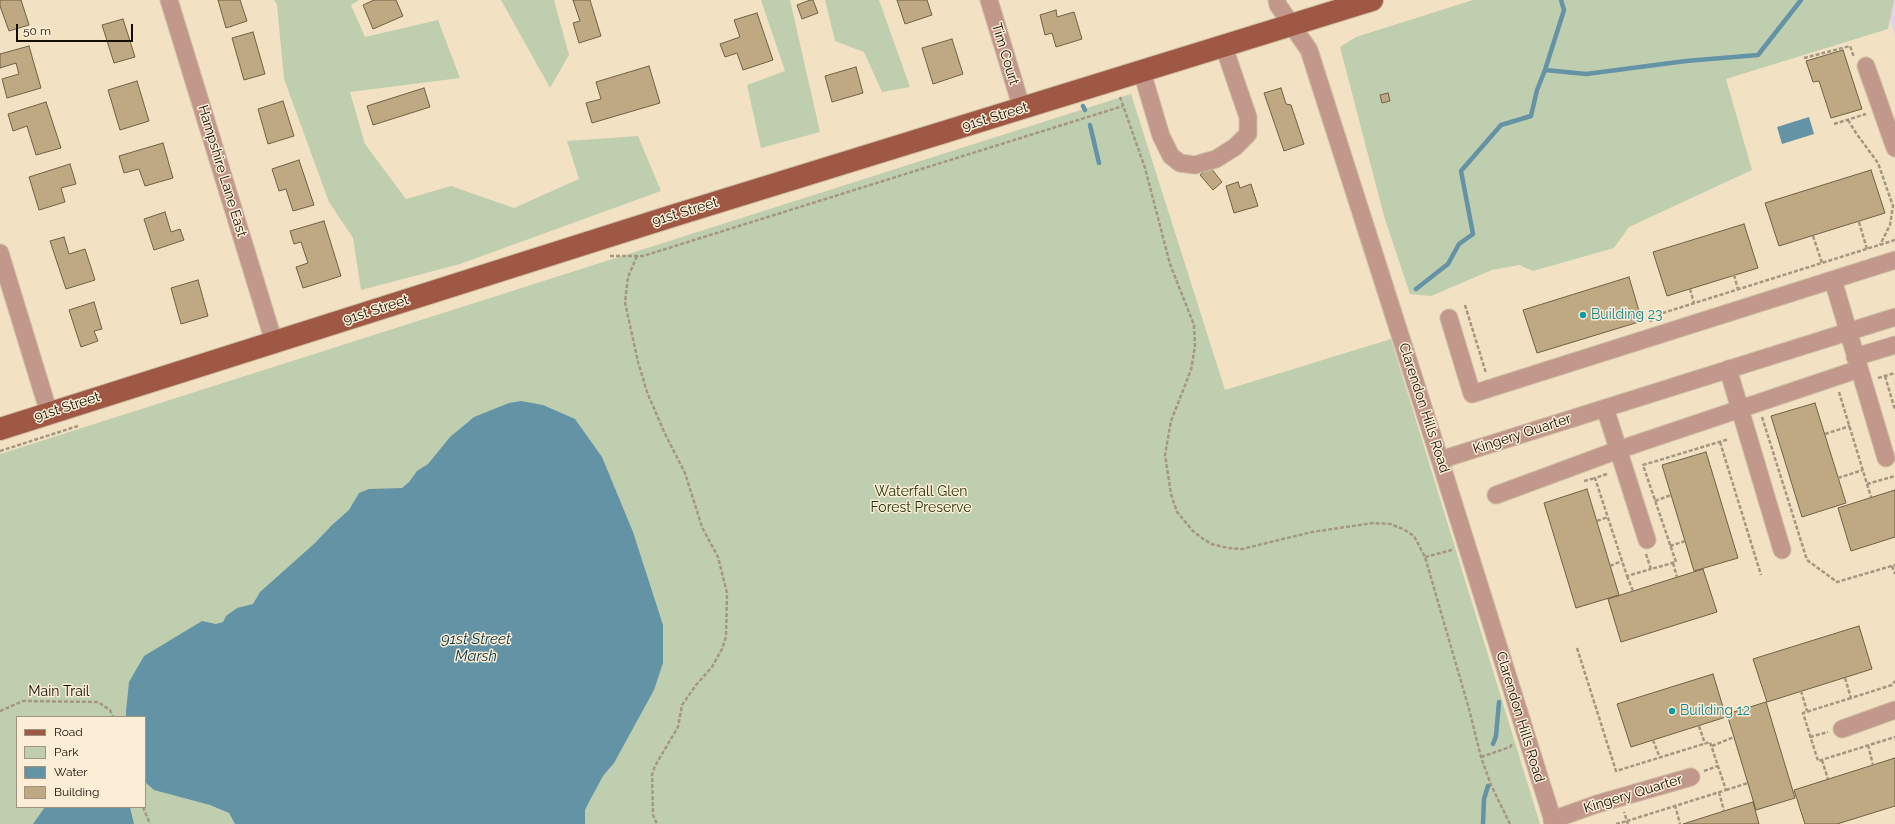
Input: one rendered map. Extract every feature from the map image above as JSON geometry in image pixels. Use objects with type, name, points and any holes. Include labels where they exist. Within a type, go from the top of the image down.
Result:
[{"type":"main road","name":"91st Street","points":[[0,429],[669,217],[1224,47],[1372,0]]},
{"type":"street","name":"Hampshire Lane East","points":[[169,0],[274,342]]},
{"type":"street","name":"Tim Court","points":[[989,0],[1022,109]]},
{"type":"street","name":"Clarendon Hills Road","points":[[1277,0],[1278,5],[1294,25],[1309,50],[1440,460],[1553,822]]},
{"type":"street","points":[[1142,72],[1161,136],[1171,156],[1180,163],[1195,165],[1216,159],[1236,147],[1248,134],[1248,117],[1224,47]]},
{"type":"street","points":[[1861,63],[1895,148]]},
{"type":"street","points":[[0,252],[50,413]]},
{"type":"street","points":[[1449,318],[1472,394],[1895,260]]},
{"type":"street","points":[[1833,280],[1886,458]]},
{"type":"street","name":"Kingery Quarter","points":[[1440,460],[1895,317]]},
{"type":"street","points":[[1496,495],[1618,450],[1740,409],[1857,363],[1895,345]]},
{"type":"street","points":[[1728,370],[1782,550]]},
{"type":"street","points":[[1605,408],[1646,545]]},
{"type":"street","points":[[1842,728],[1895,710]]},
{"type":"street","name":"Kingery Quarter","points":[[1553,822],[1597,804],[1695,774]]},
{"type":"path","points":[[1804,58],[1850,46],[1861,63]]},
{"type":"path","points":[[1120,98],[1145,168],[1170,264],[1194,325],[1195,346],[1190,370],[1171,421],[1165,455],[1171,494],[1177,512],[1193,532],[1211,544],[1228,548],[1242,549],[1312,532],[1373,523],[1390,524],[1403,529],[1414,536],[1425,557],[1469,709],[1481,757],[1491,785],[1510,824]]},
{"type":"path","points":[[608,256],[643,256],[1123,106]]},
{"type":"path","points":[[1834,124],[1872,112]]},
{"type":"path","points":[[1848,120],[1878,163],[1893,206],[1890,225],[1880,245]]},
{"type":"path","points":[[1859,222],[1867,249]]},
{"type":"path","points":[[1813,236],[1822,263]]},
{"type":"path","points":[[1652,324],[1650,317],[1895,240]]},
{"type":"path","points":[[637,256],[628,277],[625,302],[638,362],[647,392],[665,434],[685,473],[702,527],[718,557],[727,593],[726,637],[722,649],[712,667],[696,685],[682,705],[678,728],[655,766],[652,775],[653,815],[657,824]]},
{"type":"path","points":[[1734,275],[1738,289]]},
{"type":"path","points":[[1690,289],[1694,303]]},
{"type":"path","points":[[1465,305],[1488,379]]},
{"type":"path","points":[[1875,379],[1895,373]]},
{"type":"path","points":[[1885,376],[1895,410]]},
{"type":"path","points":[[1842,388],[1838,390],[1871,497]]},
{"type":"path","points":[[1760,413],[1807,560],[1837,582],[1894,565],[1895,574]]},
{"type":"path","points":[[0,451],[84,424]]},
{"type":"path","points":[[1825,434],[1850,426]]},
{"type":"path","points":[[1677,577],[1673,563],[1676,562],[1643,465],[1729,439]]},
{"type":"path","points":[[1720,442],[1761,575]]},
{"type":"path","points":[[1838,478],[1863,470]]},
{"type":"path","points":[[1607,474],[1595,478],[1632,591]]},
{"type":"path","points":[[1867,484],[1895,476]]},
{"type":"path","points":[[1655,501],[1671,495]]},
{"type":"path","points":[[1597,521],[1608,517]]},
{"type":"path","points":[[1670,546],[1685,541]]},
{"type":"path","points":[[1646,545],[1651,569]]},
{"type":"path","points":[[1425,557],[1458,548]]},
{"type":"path","points":[[1610,566],[1622,561]]},
{"type":"path","points":[[1627,576],[1673,563]]},
{"type":"path","points":[[1577,648],[1616,771],[1710,742],[1726,790]]},
{"type":"path","points":[[1845,678],[1851,698],[1892,685],[1895,681]]},
{"type":"path","points":[[1801,692],[1807,711]]},
{"type":"path","name":"Main Trail","points":[[0,710],[23,701],[98,702],[110,710],[113,716]]},
{"type":"path","points":[[1699,726],[1705,744]]},
{"type":"path","points":[[1481,757],[1510,747],[1524,729]]},
{"type":"path","points":[[1810,737],[1823,733]]},
{"type":"path","points":[[1712,746],[1734,737]]},
{"type":"path","points":[[1653,740],[1660,758]]},
{"type":"path","points":[[1868,745],[1874,765]]},
{"type":"path","points":[[1822,760],[1828,779]]},
{"type":"path","points":[[1695,774],[1718,766]]},
{"type":"path","points":[[1616,824],[1627,822],[1675,805],[1748,783]]},
{"type":"path","points":[[1719,792],[1724,811]]},
{"type":"path","points":[[1675,805],[1680,824]]},
{"type":"path","points":[[143,808],[150,824]]},
{"type":"path","points":[[1624,811],[1627,822]]},
{"type":"shaded area","points":[[1883,0],[1895,0],[1895,35]]},
{"type":"green space","points":[[274,0],[359,0],[351,5],[365,37],[438,20],[460,78],[350,92],[365,144],[406,199],[451,186],[514,208],[579,179],[567,141],[638,136],[661,191],[460,264],[361,290],[353,238],[329,202],[284,79],[277,5]]},
{"type":"green space","points":[[501,0],[554,0],[569,55],[550,88]]},
{"type":"green space","points":[[761,0],[790,0],[820,132],[761,148],[747,85],[785,71]]},
{"type":"green space","points":[[825,0],[879,0],[910,87],[882,92],[864,52],[835,41]]},
{"type":"green space","points":[[1473,0],[1894,0],[1888,29],[1726,79],[1752,170],[1629,227],[1614,248],[1533,271],[1519,265],[1492,270],[1431,296],[1410,294],[1384,216],[1340,47],[1356,37]]},
{"type":"green space","name":"Waterfall Glen Forest Preserve","points":[[1131,94],[1225,390],[1391,339],[1540,824],[0,824],[0,454]]},
{"type":"water","points":[[1809,117],[1814,134],[1782,144],[1777,127]]},
{"type":"water","name":"91st Street Marsh","points":[[521,401],[543,405],[575,419],[602,457],[633,532],[663,625],[663,663],[654,690],[614,763],[603,776],[590,800],[585,810],[585,824],[235,824],[229,813],[210,805],[154,790],[146,783],[146,716],[126,716],[129,682],[144,656],[202,621],[216,624],[223,622],[226,616],[237,608],[253,604],[260,592],[315,543],[349,510],[359,493],[369,489],[402,488],[409,482],[417,471],[428,464],[450,437],[474,417],[509,403]]},
{"type":"water","points":[[44,808],[130,808],[134,824],[33,824]]},
{"type":"building","points":[[0,0],[21,0],[29,25],[9,31],[0,6]]},
{"type":"building","points":[[218,0],[240,0],[247,21],[226,28]]},
{"type":"building","points":[[374,0],[396,0],[403,16],[373,29],[363,5]]},
{"type":"building","points":[[573,0],[590,0],[601,36],[579,43],[573,23],[580,21]]},
{"type":"building","points":[[813,0],[818,13],[802,19],[797,5]]},
{"type":"building","points":[[897,0],[927,0],[932,15],[905,24]]},
{"type":"building","points":[[1056,10],[1057,17],[1074,12],[1082,39],[1056,47],[1052,33],[1045,35],[1040,15]]},
{"type":"building","points":[[757,13],[773,60],[743,70],[737,53],[725,57],[720,44],[740,37],[734,20]]},
{"type":"building","points":[[123,19],[135,57],[114,63],[102,25]]},
{"type":"building","points":[[253,32],[265,74],[244,80],[232,38]]},
{"type":"building","points":[[952,39],[963,74],[933,84],[922,48]]},
{"type":"building","points":[[29,46],[41,88],[7,98],[2,79],[19,74],[16,63],[0,68],[0,54]]},
{"type":"building","points":[[1843,50],[1862,109],[1831,118],[1819,81],[1813,82],[1806,61]]},
{"type":"building","points":[[649,66],[660,103],[592,123],[586,103],[601,99],[596,82]]},
{"type":"building","points":[[856,67],[863,93],[832,102],[825,76]]},
{"type":"building","points":[[137,81],[149,121],[120,130],[108,90]]},
{"type":"building","points":[[424,88],[430,107],[373,125],[367,106]]},
{"type":"building","points":[[1281,88],[1286,104],[1291,105],[1304,144],[1284,151],[1264,93]]},
{"type":"building","points":[[1388,93],[1390,101],[1382,103],[1380,95]]},
{"type":"building","points":[[283,101],[294,136],[268,144],[258,109]]},
{"type":"building","points":[[46,102],[61,148],[36,155],[27,126],[13,131],[8,114]]},
{"type":"building","points":[[163,143],[173,178],[145,186],[139,169],[124,173],[119,156]]},
{"type":"building","points":[[299,160],[314,205],[293,211],[286,189],[279,191],[272,169]]},
{"type":"building","points":[[70,164],[76,184],[61,188],[65,202],[39,210],[29,177]]},
{"type":"building","points":[[1210,167],[1222,182],[1213,190],[1200,175]]},
{"type":"building","points":[[1871,170],[1885,213],[1779,246],[1765,203]]},
{"type":"building","points":[[1238,182],[1240,188],[1251,184],[1258,206],[1234,213],[1226,186]]},
{"type":"building","points":[[165,212],[171,232],[180,229],[184,240],[154,250],[144,219]]},
{"type":"building","points":[[324,221],[341,276],[303,288],[296,267],[308,263],[301,242],[294,244],[290,231]]},
{"type":"building","points":[[1744,224],[1758,268],[1667,296],[1653,252]]},
{"type":"building","points":[[64,237],[69,254],[85,249],[95,280],[66,289],[50,241]]},
{"type":"building","name":"Building 23","points":[[1629,277],[1642,321],[1537,353],[1523,310]]},
{"type":"building","points":[[198,280],[208,316],[181,324],[171,288]]},
{"type":"building","points":[[94,302],[102,329],[94,331],[98,341],[81,347],[69,310]]},
{"type":"building","points":[[1815,403],[1846,503],[1802,517],[1771,416]]},
{"type":"building","points":[[1706,452],[1738,558],[1694,571],[1662,465]]},
{"type":"building","points":[[1587,489],[1619,595],[1576,608],[1544,503]]},
{"type":"building","points":[[1895,490],[1895,537],[1851,551],[1838,508]]},
{"type":"building","points":[[1703,569],[1717,612],[1621,642],[1608,599]]},
{"type":"building","points":[[1859,626],[1872,669],[1767,702],[1753,659]]},
{"type":"building","name":"Building 12","points":[[1713,674],[1726,717],[1631,747],[1617,704]]},
{"type":"building","points":[[1766,702],[1795,798],[1756,810],[1727,714]]},
{"type":"building","points":[[1895,758],[1895,806],[1837,824],[1805,824],[1794,790]]},
{"type":"building","points":[[1753,802],[1759,824],[1683,824],[1724,811]]},
{"type":"waterway","points":[[1545,70],[1564,10],[1561,0]]},
{"type":"waterway","points":[[1416,289],[1448,264],[1459,244],[1473,234],[1461,171],[1501,125],[1531,116],[1537,90],[1545,70],[1586,74],[1686,61],[1758,55],[1801,0]]},
{"type":"waterway","points":[[1083,106],[1085,110]]},
{"type":"waterway","points":[[1090,125],[1099,163]]},
{"type":"waterway","points":[[1493,744],[1496,736],[1499,702]]},
{"type":"waterway","points":[[1483,824],[1484,799],[1488,786]]},
{"type":"place","name":"Building 23","points":[[1583,315]]},
{"type":"place","name":"Building 12","points":[[1672,711]]}]
